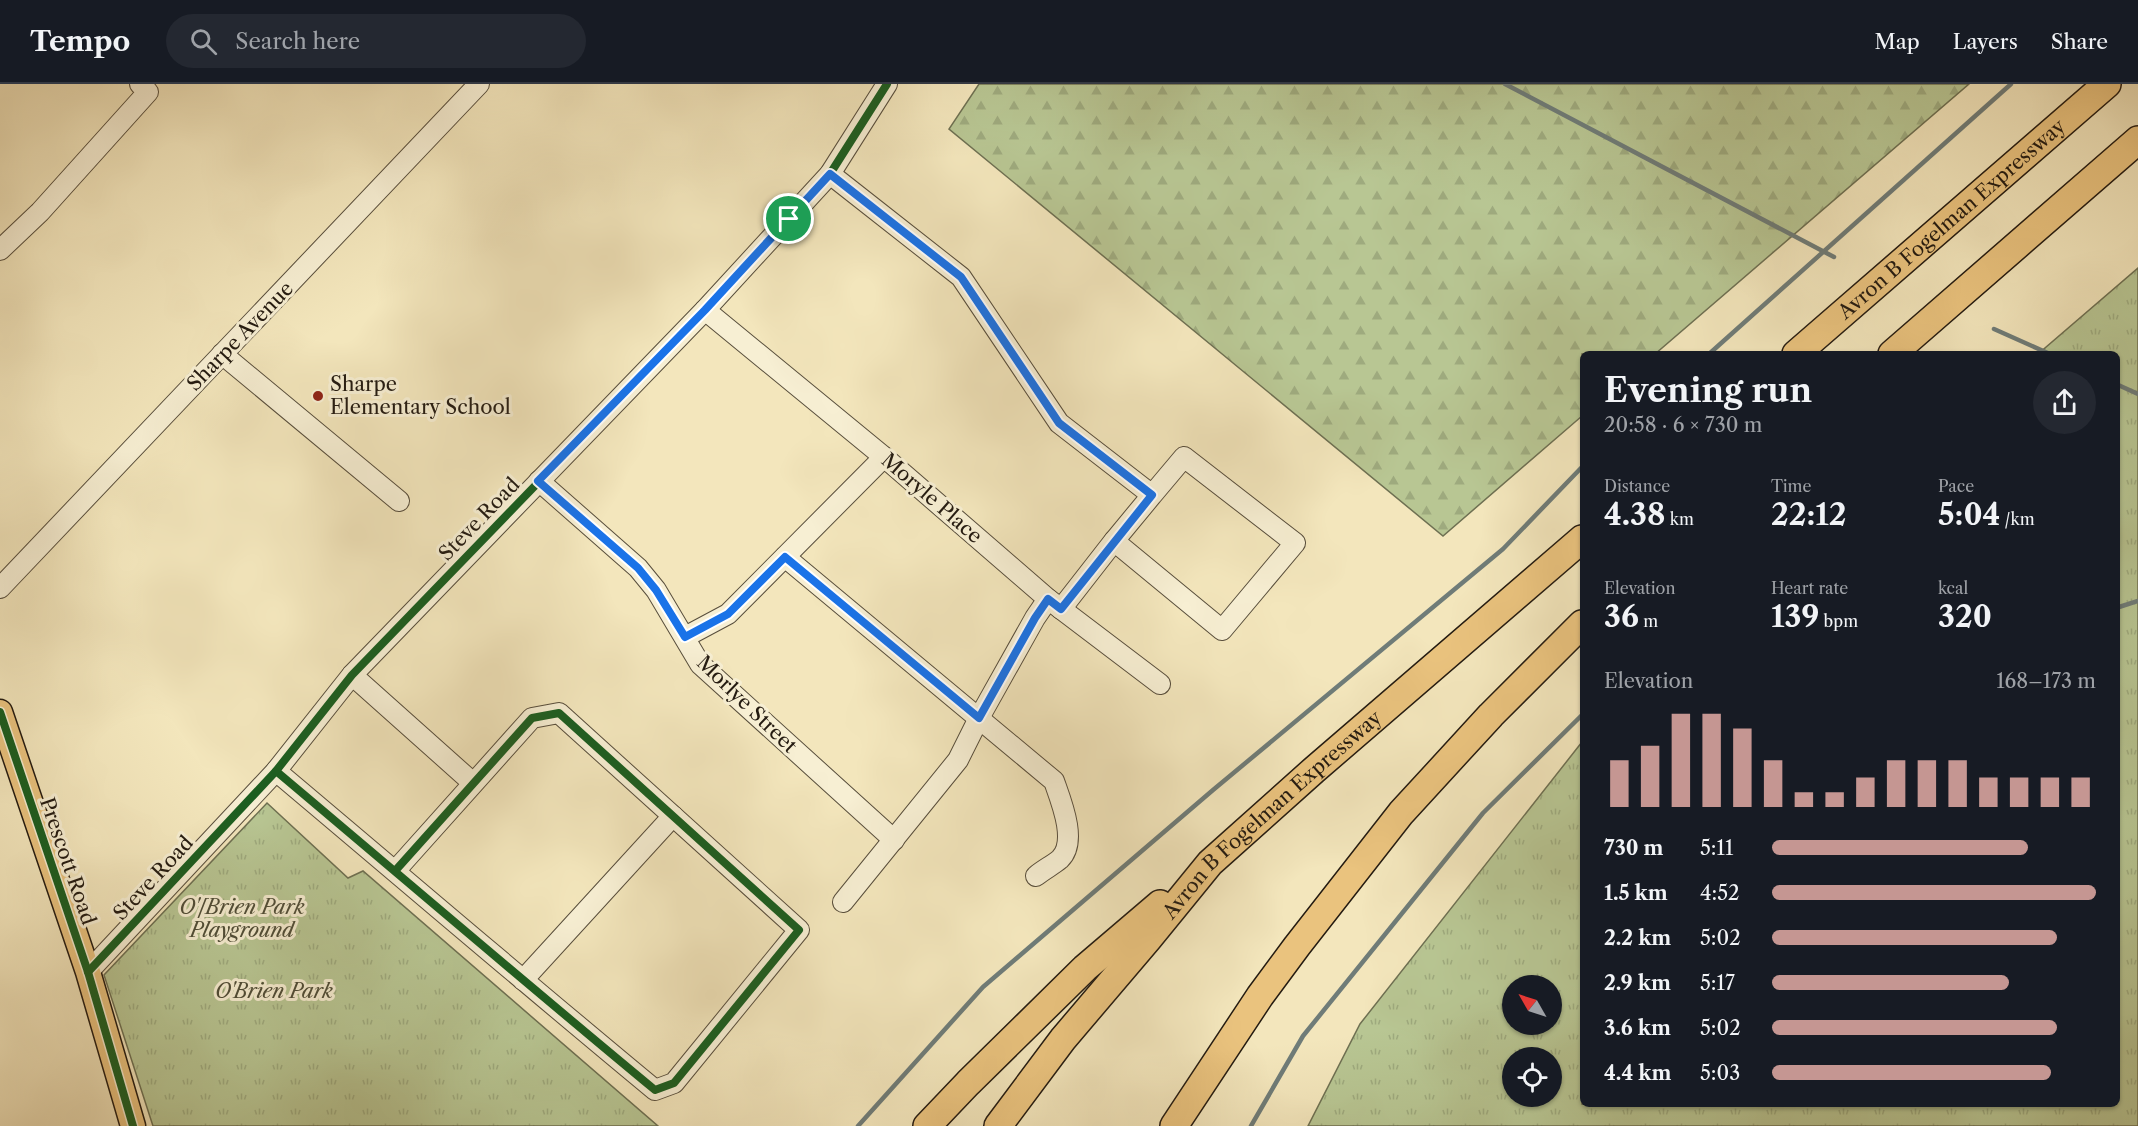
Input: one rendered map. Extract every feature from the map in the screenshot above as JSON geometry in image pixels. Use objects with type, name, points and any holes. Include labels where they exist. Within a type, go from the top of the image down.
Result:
[{"type":"highway","name":"Avron B Fogelman Expressway","points":[[1799,351],[2108,84]]},
{"type":"highway","points":[[1895,351],[2138,140]]},
{"type":"highway","name":"Avron B Fogelman Expressway","points":[[998,1126],[1063,1039],[1209,863],[1580,541]]},
{"type":"highway","points":[[1174,1126],[1260,996],[1401,813],[1484,723],[1580,626]]},
{"type":"highway","points":[[927,1126],[1085,968],[1209,863]]},
{"type":"highway","points":[[1185,1126],[1197,1091]]},
{"type":"main road","name":"Prescott Road","points":[[0,712],[88,972],[133,1126]]},
{"type":"street","name":"Sharpe Avenue","points":[[0,588],[479,84]]},
{"type":"street","name":"Steve Road","points":[[88,972],[276,771],[352,675],[705,310],[830,174],[887,84]]},
{"type":"street","points":[[0,250],[40,212],[144,88]]},
{"type":"street","points":[[830,174],[961,277],[1059,423],[1152,495]]},
{"type":"street","name":"Moryle Place","points":[[705,310],[884,457],[1055,604],[1160,684]]},
{"type":"street","points":[[222,354],[399,501]]},
{"type":"street","points":[[685,637],[728,614],[884,457]]},
{"type":"street","points":[[843,902],[958,760],[1035,618],[1055,604],[1114,541],[1184,457],[1295,543],[1222,630],[1114,541]]},
{"type":"street","name":"Morlye Street","points":[[538,481],[638,568],[656,590],[700,664],[894,840]]},
{"type":"street","points":[[785,557],[1054,781],[1066,816],[1067,849],[1061,858],[1036,876]]},
{"type":"street","points":[[352,675],[473,783]]},
{"type":"street","points":[[276,771],[395,872],[523,980],[655,1090],[674,1083],[799,930],[559,712],[532,718],[395,872]]},
{"type":"street","points":[[523,980],[673,816]]},
{"type":"green space","points":[[979,84],[1969,84],[1658,351],[1580,351],[1580,418],[1443,536],[949,129]]},
{"type":"green space","points":[[2138,268],[2138,1126],[1308,1126],[1360,1024],[1580,745],[1580,1107],[2120,1107],[2120,351],[2041,351]]},
{"type":"green space","name":"O'Brien Park","points":[[267,803],[348,878],[363,871],[658,1126],[153,1126],[104,975]]},
{"type":"waterway","points":[[1505,84],[1834,257]]},
{"type":"waterway","points":[[1712,351],[2011,84]]},
{"type":"waterway","points":[[1994,329],[2043,351]]},
{"type":"waterway","points":[[2120,386],[2138,394]]},
{"type":"waterway","points":[[858,1126],[983,987],[1213,790],[1503,549],[1580,469]]},
{"type":"waterway","points":[[2120,607],[2138,601]]},
{"type":"waterway","points":[[1251,1126],[1303,1036],[1483,813],[1580,717]]},
{"type":"cycle path","points":[[88,972],[276,771],[352,675],[705,310],[830,174],[887,84]]},
{"type":"cycle path","points":[[0,712],[88,972],[133,1126]]},
{"type":"cycle path","points":[[276,771],[655,1090],[674,1083],[799,930],[559,713],[532,718],[395,871]]},
{"type":"place","name":"Sharpe Elementary School","points":[[318,396]]},
{"type":"route","points":[[830,174],[961,277],[1059,423],[1152,495],[1061,609],[1048,599],[979,718],[785,557],[728,614],[685,637],[656,590],[638,568],[538,481],[705,310],[789,219],[830,174]]},
{"type":"park label","name":"O'[Brien Park Playground","points":[[242,918]]}]
